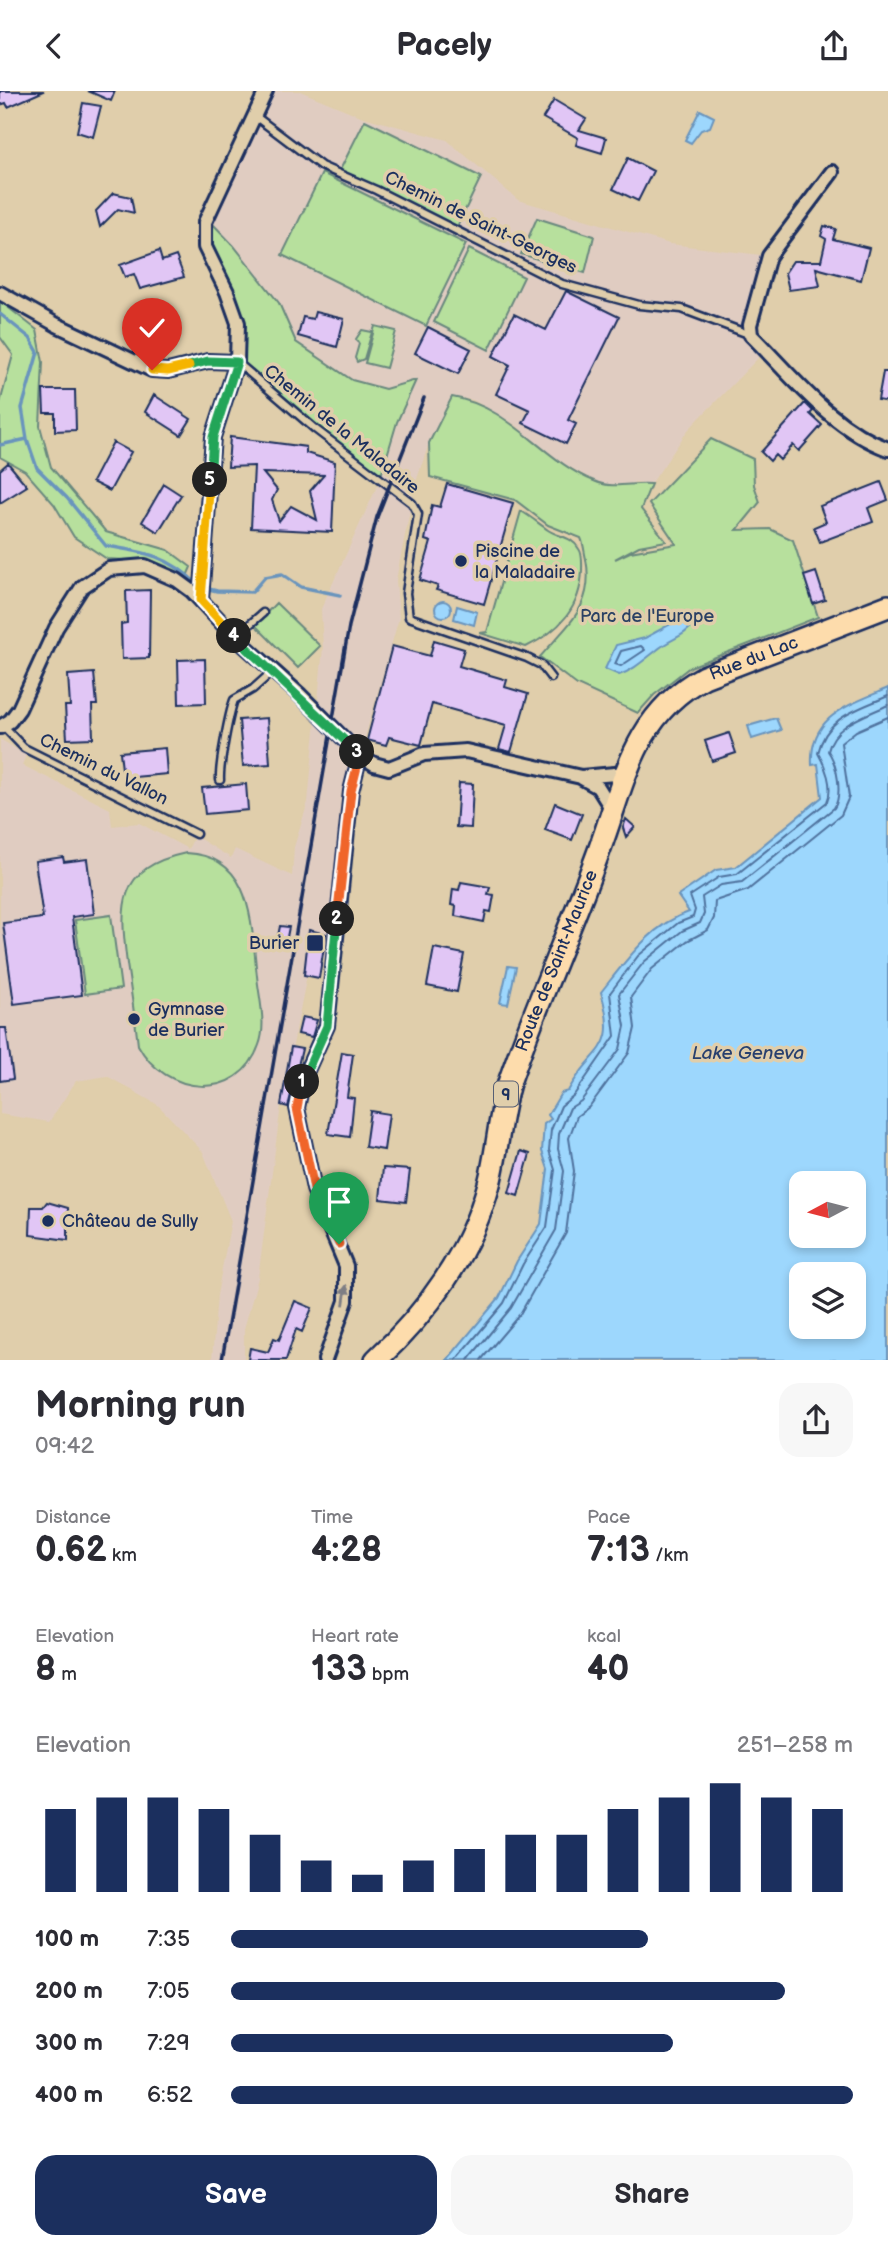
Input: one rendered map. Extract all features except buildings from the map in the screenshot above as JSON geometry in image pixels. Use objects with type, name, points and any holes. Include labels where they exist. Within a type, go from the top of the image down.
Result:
[{"type":"main road","name":"Rue du Lac","points":[[640,739],[664,705],[704,677],[888,606]]},
{"type":"main road","name":"Route de Saint-Maurice","points":[[376,1360],[424,1311],[449,1273],[476,1219],[489,1185],[510,1080],[640,739]]},
{"type":"street","points":[[201,596],[213,437],[237,362],[238,323],[227,292],[205,247],[205,222],[266,91]]},
{"type":"street","points":[[751,335],[750,325],[769,256],[832,172]]},
{"type":"street","points":[[0,293],[57,325],[152,370],[168,371],[208,361],[237,362]]},
{"type":"street","name":"Chemin de Saint-Georges","points":[[751,335],[834,418],[864,440],[888,449]]},
{"type":"street","name":"Chemin du Vallon","points":[[2,727],[19,709],[69,606],[82,587],[109,569],[145,566],[177,580],[201,596],[235,637],[360,755],[389,768],[424,754],[466,751],[581,778],[598,787],[613,811]]},
{"type":"street","points":[[325,1360],[346,1301],[346,1274],[339,1244],[314,1189],[313,1174],[298,1113],[298,1097],[306,1070],[327,1026],[351,791],[360,755]]},
{"type":"street","name":"Chemin du Vallon","points":[[581,778],[626,773]]},
{"type":"lane","name":"Chemin de Saint-Georges","points":[[253,115],[321,166],[376,190],[562,284],[639,305],[682,309],[751,335]]},
{"type":"lane","name":"Chemin de la Maladaire","points":[[237,362],[315,429],[412,503],[418,513],[405,593],[409,617],[527,658],[541,665],[551,678]]},
{"type":"lane","points":[[235,637],[263,613]]},
{"type":"lane","points":[[220,780],[219,761],[227,739],[234,699],[253,689],[273,671]]},
{"type":"lane","name":"Chemin du Vallon","points":[[2,727],[24,748],[196,834]]},
{"type":"shaded area","points":[[257,91],[300,91],[363,117],[447,140],[518,200],[670,244],[769,256],[750,325],[763,353],[688,430],[651,484],[635,482],[624,488],[596,482],[546,454],[517,426],[473,400],[452,397],[429,443],[415,485],[396,580],[399,618],[360,755],[350,761],[341,795],[328,959],[311,955],[281,1105],[258,1278],[244,1329],[244,1360],[212,1360],[217,1295],[231,1221],[203,1152],[158,1105],[107,1076],[76,1081],[49,1122],[0,1114],[0,739],[26,755],[22,765],[110,809],[112,826],[139,823],[188,849],[195,836],[231,858],[235,849],[292,876],[294,847],[308,802],[323,648],[321,609],[380,480],[397,422],[416,381],[385,389],[352,380],[296,342],[279,303],[212,223]]},
{"type":"green space","points":[[365,120],[481,177],[457,227],[340,170]]},
{"type":"green space","points":[[322,173],[466,244],[426,326],[282,255]]},
{"type":"green space","points":[[537,218],[594,236],[585,273],[521,254]]},
{"type":"green space","points":[[205,222],[212,223],[234,246],[279,303],[296,342],[352,380],[385,389],[416,380],[397,422],[380,479],[237,362],[238,323],[212,262]]},
{"type":"green space","points":[[469,249],[524,277],[489,350],[434,322]]},
{"type":"green space","points":[[0,301],[37,330],[43,362],[40,426],[51,467],[106,532],[168,550],[191,567],[185,581],[141,561],[107,559],[74,537],[54,504],[25,471],[0,457],[0,403],[13,355],[0,337]]},
{"type":"green space","points":[[375,326],[396,331],[386,368],[365,363]]},
{"type":"green space","points":[[362,330],[372,332],[364,359],[357,362],[355,358],[359,344],[356,339]]},
{"type":"green space","name":"Parc de l'Europe","points":[[452,397],[473,402],[491,411],[575,472],[594,481],[616,485],[651,484],[641,509],[666,541],[639,546],[615,559],[630,552],[676,544],[649,504],[711,439],[753,459],[754,485],[760,502],[737,530],[770,529],[793,540],[818,617],[690,667],[654,695],[638,713],[577,685],[540,657],[569,624],[583,602],[588,575],[581,538],[548,525],[515,500],[430,477],[429,443]]},
{"type":"green space","points":[[521,511],[548,530],[573,542],[582,559],[581,584],[573,607],[549,634],[526,647],[480,633],[487,632]]},
{"type":"green space","points":[[276,603],[320,646],[298,668],[255,625]]},
{"type":"green space","points":[[186,853],[208,857],[225,866],[237,880],[245,897],[253,936],[262,1020],[259,1045],[249,1064],[235,1077],[219,1084],[201,1086],[183,1083],[165,1075],[150,1062],[138,1045],[123,924],[128,892],[135,879],[163,860]]},
{"type":"green space","points":[[111,915],[121,989],[85,994],[75,920]]},
{"type":"water","points":[[700,110],[714,117],[710,127],[701,130],[691,143],[685,140]]},
{"type":"water","points":[[443,601],[449,603],[449,615],[443,617],[437,615],[435,609],[437,603]]},
{"type":"water","points":[[457,606],[477,612],[474,625],[454,619]]},
{"type":"water","points":[[697,620],[687,631],[630,670],[619,675],[605,669],[616,645],[645,638],[676,621]]},
{"type":"water","name":"Lake Geneva","points":[[888,688],[888,1360],[447,1360],[499,1298],[517,1261],[541,1224],[548,1169],[542,1151],[544,1124],[551,1119],[548,1115],[561,1093],[568,1091],[605,1038],[606,1012],[601,992],[651,935],[663,925],[689,912],[678,896],[716,870],[736,867],[822,797],[818,764],[812,765],[813,748],[817,734],[825,723],[846,707]]},
{"type":"water","points":[[776,718],[781,730],[752,739],[748,726]]},
{"type":"water","points":[[508,966],[516,967],[508,1004],[500,1003]]},
{"type":"waterway","points":[[0,314],[30,338],[38,352],[22,408],[27,439],[37,468],[67,498],[106,546],[167,561],[198,585]]},
{"type":"waterway","points":[[0,445],[27,439]]},
{"type":"waterway","points":[[205,588],[252,592],[265,577],[282,574],[301,587],[340,595]]},
{"type":"railway","points":[[222,1360],[349,626],[377,517],[424,398]]},
{"type":"place","name":"Piscine de la Maladaire","points":[[461,561]]},
{"type":"place","name":"Burier","points":[[315,943]]},
{"type":"place","name":"Gymnase de Burier","points":[[134,1019]]},
{"type":"place","name":"Château de Sully","points":[[48,1221]]},
{"type":"route","points":[[152,370],[168,371],[208,361],[237,362],[213,437],[201,600],[235,637],[300,695],[360,755],[351,791],[340,881],[327,1026],[303,1079],[297,1108],[313,1168],[314,1189],[339,1244]]}]
